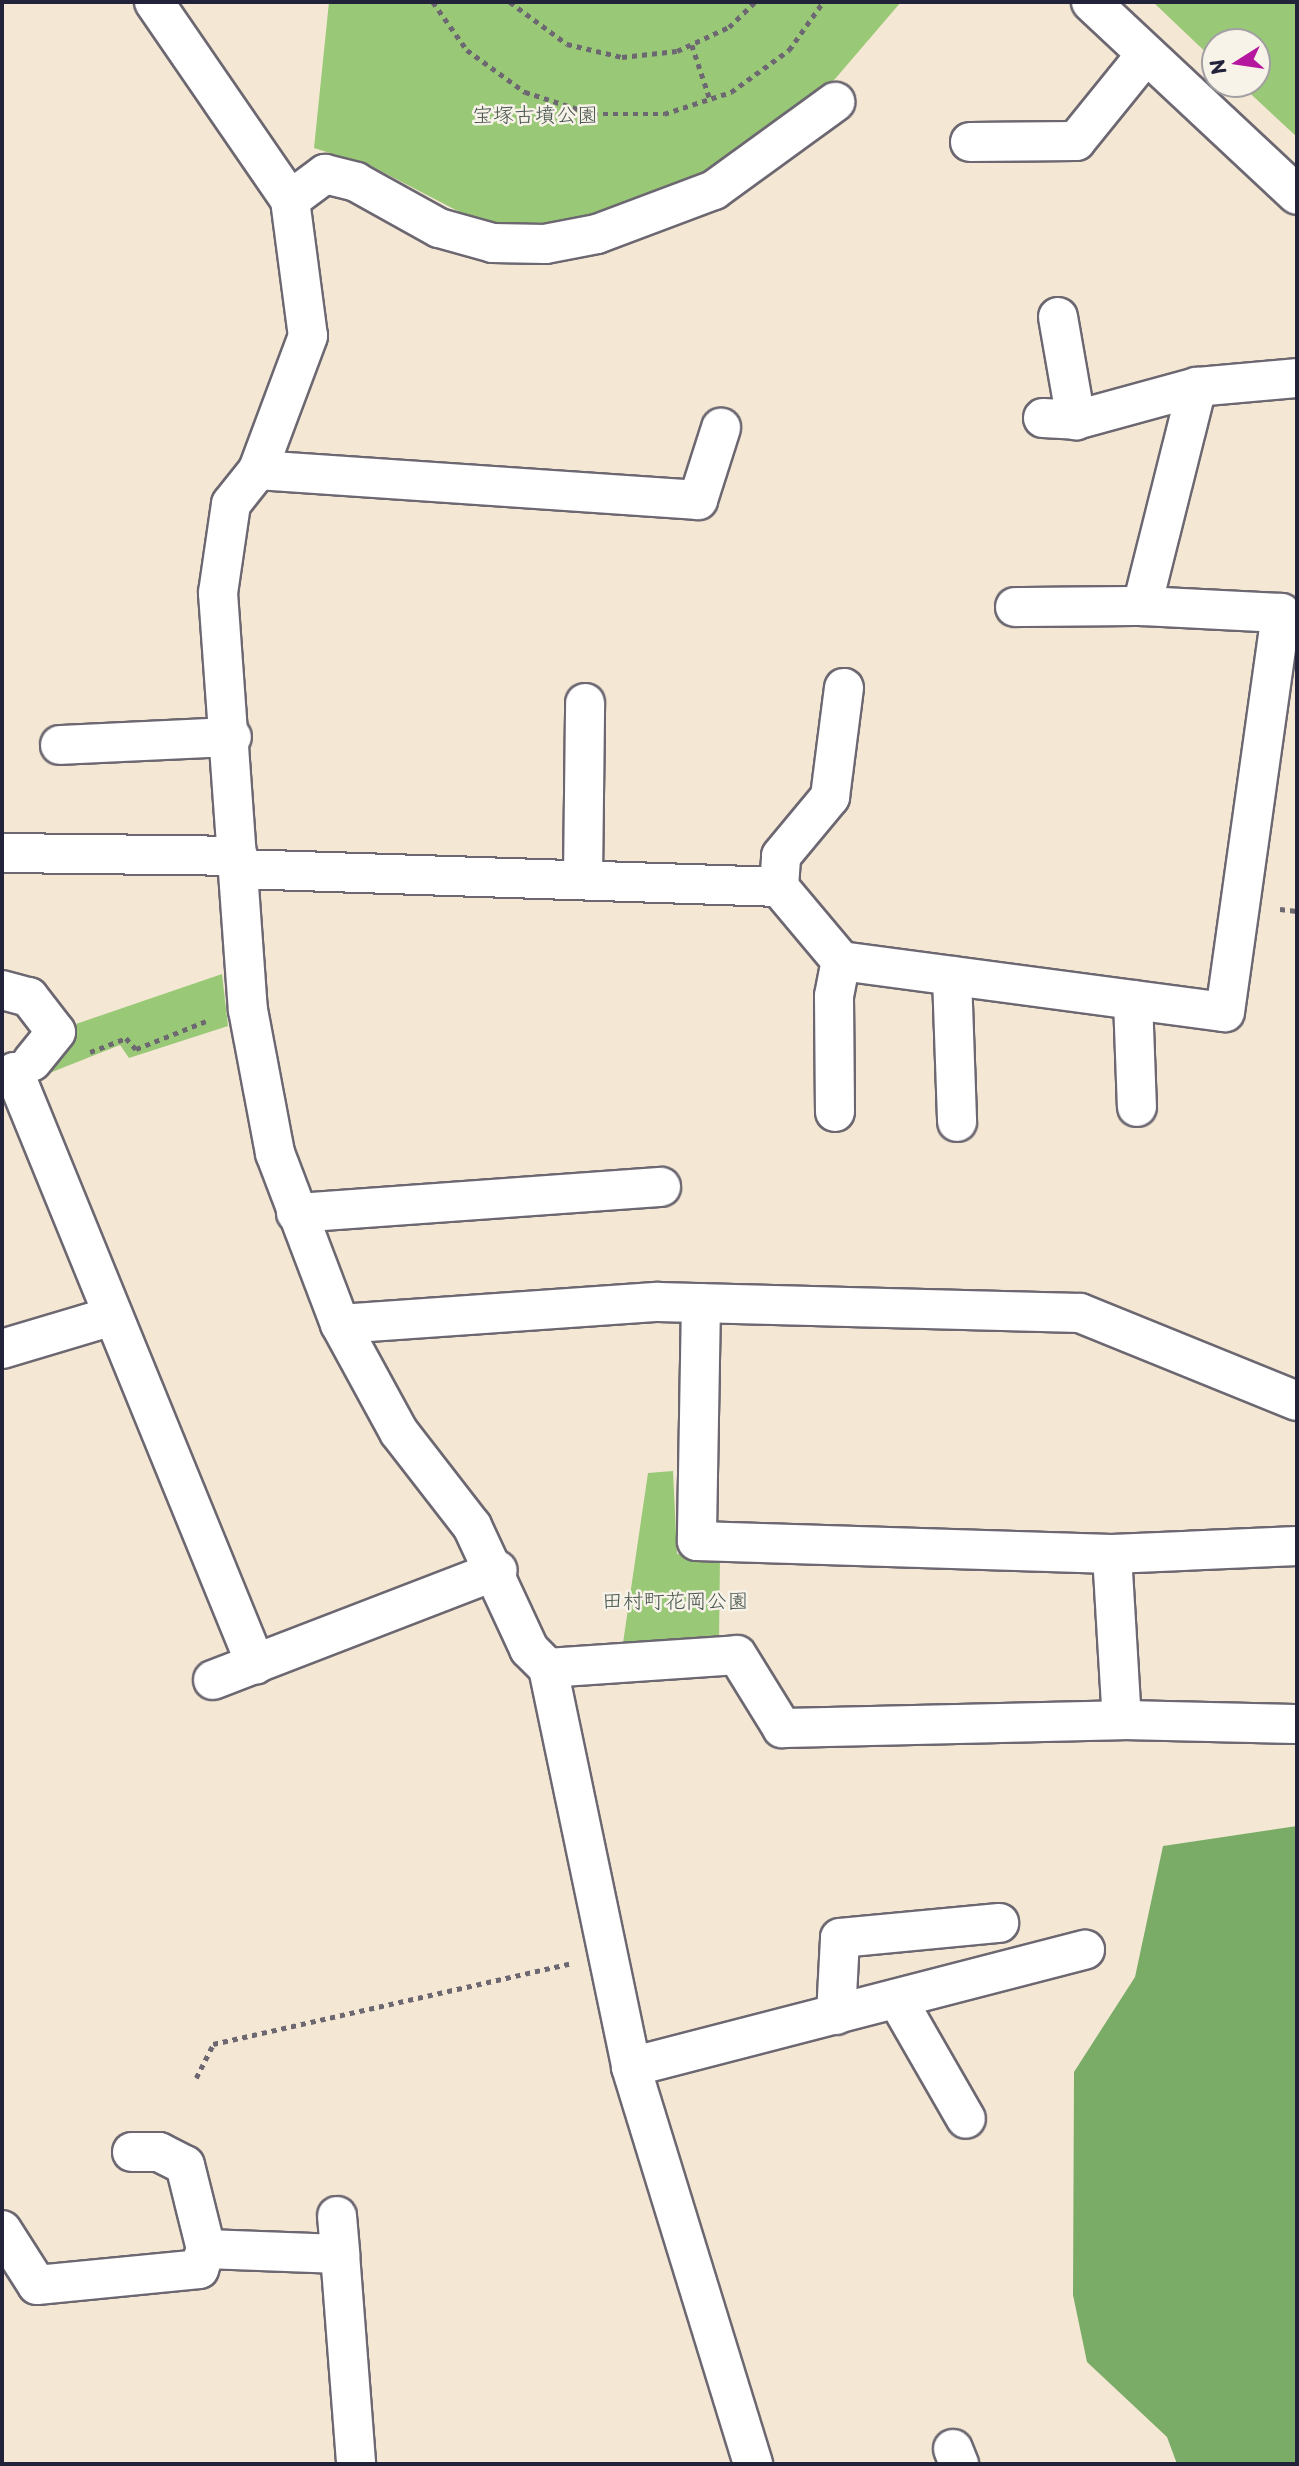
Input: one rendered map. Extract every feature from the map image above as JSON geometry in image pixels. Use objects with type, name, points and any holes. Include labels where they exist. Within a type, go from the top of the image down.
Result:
[{"type":"street","points":[[154,2],[290,200],[308,336],[258,470],[231,504],[218,593],[232,737],[248,1010],[275,1153],[340,1324],[399,1432],[498,1570],[529,1648],[548,1668],[631,2067],[753,2464]]},
{"type":"street","points":[[1091,2],[1144,57],[1297,195]]},
{"type":"street","points":[[970,142],[1076,141],[1144,57]]},
{"type":"street","points":[[290,200],[325,174],[356,182],[470,237],[545,244],[597,234],[705,195],[835,102]]},
{"type":"street","points":[[1058,317],[1060,419],[1198,387],[1297,378]]},
{"type":"street","points":[[1142,606],[1198,387]]},
{"type":"street","points":[[258,470],[698,500],[721,428]]},
{"type":"street","points":[[844,688],[830,797],[781,856],[779,887],[841,961],[1225,1012],[1281,613],[1142,606],[1015,607]]},
{"type":"street","points":[[583,877],[585,703]]},
{"type":"street","points":[[60,746],[232,737]]},
{"type":"street","points":[[2,853],[779,887]]},
{"type":"street","points":[[835,1112],[834,996],[841,961]]},
{"type":"street","points":[[952,976],[957,1122]]},
{"type":"street","points":[[2,990],[29,997],[56,1031],[17,1078],[256,1665]]},
{"type":"street","points":[[1133,1000],[1137,1107]]},
{"type":"street","points":[[296,1213],[661,1187]]},
{"type":"street","points":[[340,1324],[701,1303],[1080,1313],[1297,1401]]},
{"type":"street","points":[[701,1303],[697,1541],[1112,1554],[1297,1546]]},
{"type":"street","points":[[2,1349],[114,1316]]},
{"type":"street","points":[[1112,1554],[1122,1720]]},
{"type":"street","points":[[213,1681],[498,1570]]},
{"type":"street","points":[[548,1668],[737,1655],[782,1728],[1122,1720],[1297,1724]]},
{"type":"street","points":[[836,2015],[840,1938],[999,1923]]},
{"type":"street","points":[[631,2067],[1085,1950]]},
{"type":"street","points":[[897,1999],[966,2119]]},
{"type":"street","points":[[2,2230],[37,2285],[199,2269],[206,2249],[185,2165],[159,2152],[132,2152]]},
{"type":"street","points":[[337,2216],[356,2464]]},
{"type":"street","points":[[206,2249],[340,2254]]},
{"type":"path","points":[[433,2],[467,50],[525,92],[593,114],[664,114],[732,92],[789,50],[824,2]]},
{"type":"path","points":[[510,2],[567,44],[608,54],[666,52],[692,45],[729,27],[755,2]]},
{"type":"path","points":[[692,45],[710,99]]},
{"type":"path","points":[[17,1078],[126,1038],[136,1049],[248,1010]]},
{"type":"path","points":[[196,2078],[213,2044],[580,1962]]},
{"type":"green space","name":"宝塚古墳公園","points":[[329,2],[901,2],[835,79],[712,167],[686,183],[561,227],[479,222],[371,166],[314,148]]},
{"type":"green space","points":[[1153,2],[1297,2],[1297,137],[1255,98],[1271,98],[1271,28],[1201,28],[1201,48]]},
{"type":"green space","points":[[222,974],[228,1026],[129,1058],[120,1045],[37,1078],[70,1026]]},
{"type":"green space","name":"田村町花岡公園","points":[[673,1471],[677,1554],[720,1556],[719,1644],[623,1643],[648,1473]]},
{"type":"green space","points":[[1297,1826],[1297,2464],[1177,2464],[1167,2437],[1087,2362],[1073,2295],[1074,2072],[1135,1977],[1163,1846]]}]
